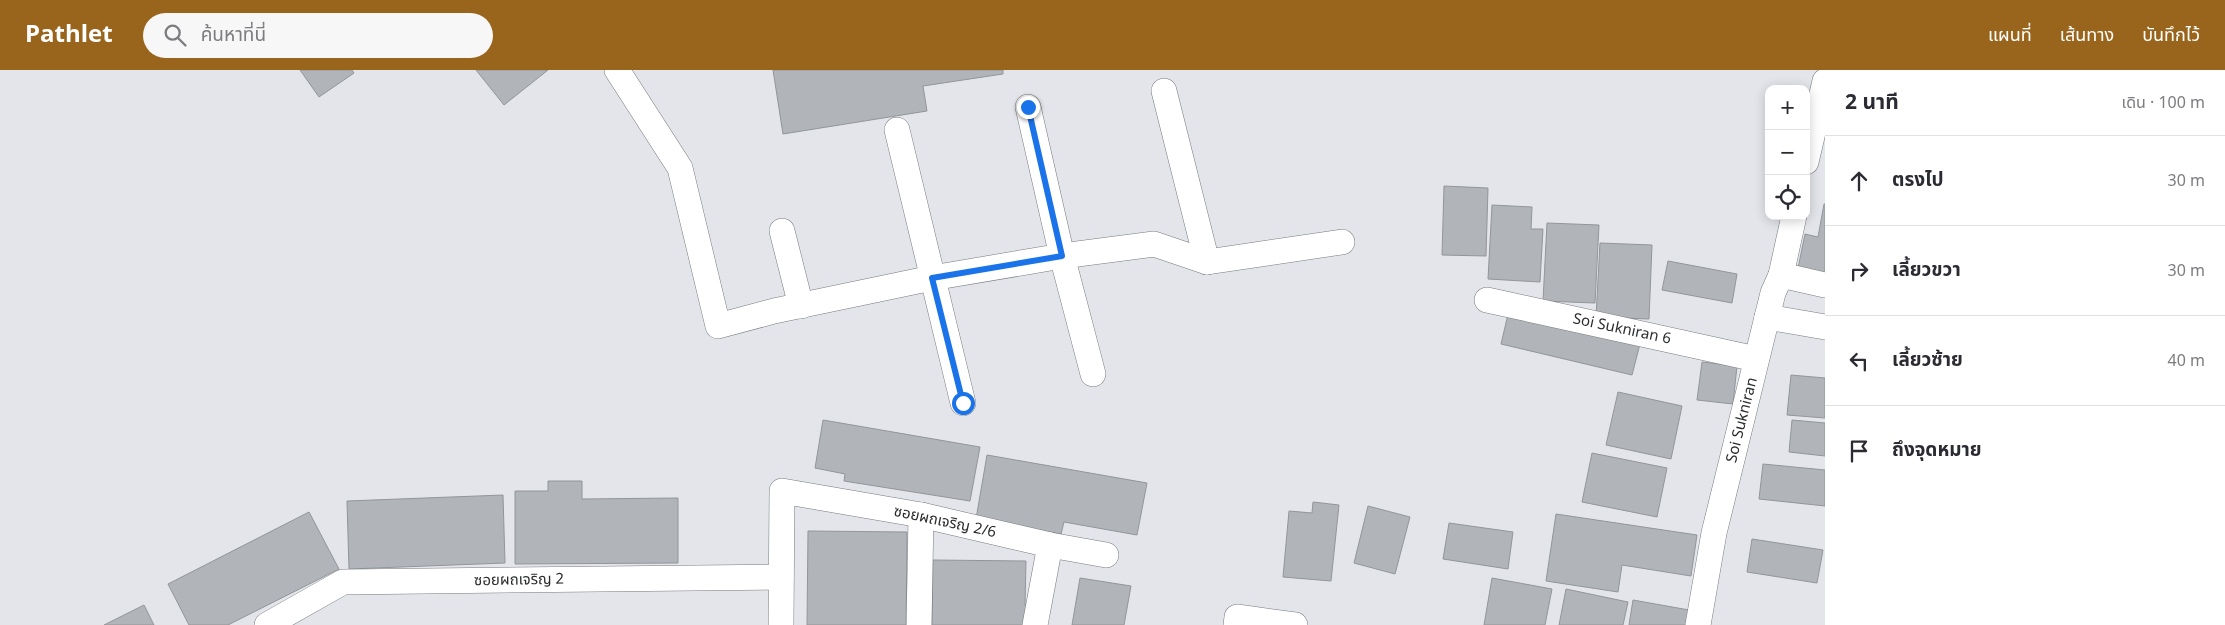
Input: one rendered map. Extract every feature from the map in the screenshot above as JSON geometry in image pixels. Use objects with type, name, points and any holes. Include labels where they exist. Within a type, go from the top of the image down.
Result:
[{"type":"street","points":[[617,70],[680,168],[718,326],[932,278],[1062,256],[1154,244],[1207,262],[1342,242]]},
{"type":"street","points":[[1810,149],[1821,112],[1825,80]]},
{"type":"street","points":[[1164,91],[1207,262]]},
{"type":"street","points":[[1028,107],[1062,256],[1093,374]]},
{"type":"street","points":[[897,130],[963,403]]},
{"type":"street","name":"Soi Sukniran","points":[[1698,625],[1714,534],[1756,359],[1773,293],[1780,275],[1793,220]]},
{"type":"street","points":[[782,231],[801,306]]},
{"type":"street","points":[[1780,275],[1825,285]]},
{"type":"street","name":"Soi Sukniran 6","points":[[1487,300],[1756,359]]},
{"type":"street","points":[[1767,317],[1825,327]]},
{"type":"street","name":"ซอยผถเจริญ 2/6","points":[[781,576],[782,491],[922,515],[1106,556]]},
{"type":"street","points":[[919,625],[922,515]]},
{"type":"street","points":[[1036,625],[1050,545]]},
{"type":"street","points":[[780,625],[781,576]]},
{"type":"street","name":"ซอยผถเจริญ 2","points":[[267,625],[343,582],[781,576]]},
{"type":"street","points":[[1237,621],[1295,625]]},
{"type":"building","points":[[300,70],[352,70],[354,73],[319,97]]},
{"type":"building","points":[[476,70],[548,70],[504,105]]},
{"type":"building","points":[[773,70],[1003,70],[1003,74],[923,86],[927,111],[783,134]]},
{"type":"building","points":[[1444,186],[1488,188],[1486,256],[1442,255]]},
{"type":"building","points":[[1824,204],[1825,278],[1797,273],[1805,234],[1818,237]]},
{"type":"building","points":[[1492,205],[1532,207],[1531,229],[1543,229],[1540,282],[1488,279]]},
{"type":"building","points":[[1547,223],[1599,225],[1595,303],[1543,301]]},
{"type":"building","points":[[1600,243],[1652,245],[1649,319],[1596,317]]},
{"type":"building","points":[[1668,261],[1737,274],[1732,303],[1662,290]]},
{"type":"building","points":[[1509,310],[1641,340],[1632,375],[1501,344]]},
{"type":"building","points":[[1702,362],[1737,366],[1733,404],[1697,400]]},
{"type":"building","points":[[1791,375],[1825,378],[1825,418],[1787,415]]},
{"type":"building","points":[[1618,392],[1682,406],[1671,459],[1606,445]]},
{"type":"building","points":[[823,420],[980,447],[970,501],[844,481],[845,474],[815,468]]},
{"type":"building","points":[[1792,420],[1825,423],[1825,456],[1789,452]]},
{"type":"building","points":[[1592,453],[1667,468],[1657,517],[1582,502]]},
{"type":"building","points":[[987,455],[1147,483],[1137,535],[1064,522],[1061,534],[976,519]]},
{"type":"building","points":[[1763,464],[1825,470],[1825,506],[1759,499]]},
{"type":"building","points":[[548,481],[582,481],[582,499],[678,498],[678,563],[515,564],[515,491],[548,491]]},
{"type":"building","points":[[503,495],[505,563],[349,569],[347,501]]},
{"type":"building","points":[[1313,502],[1339,505],[1331,581],[1283,577],[1289,511],[1312,513]]},
{"type":"building","points":[[1368,506],[1410,517],[1395,574],[1354,563]]},
{"type":"building","points":[[309,512],[339,569],[228,625],[189,625],[168,584]]},
{"type":"building","points":[[1556,514],[1697,535],[1691,576],[1622,565],[1618,592],[1546,581]]},
{"type":"building","points":[[1449,523],[1513,532],[1508,569],[1443,559]]},
{"type":"building","points":[[808,531],[907,532],[906,625],[807,625]]},
{"type":"building","points":[[1752,539],[1823,550],[1817,583],[1747,572]]},
{"type":"building","points":[[933,560],[1026,561],[1025,605],[1028,605],[1028,625],[932,625]]},
{"type":"building","points":[[1080,578],[1131,586],[1124,625],[1072,625]]},
{"type":"building","points":[[1492,578],[1552,589],[1545,625],[1484,625]]},
{"type":"building","points":[[1566,589],[1628,602],[1623,625],[1559,625]]},
{"type":"building","points":[[1633,600],[1689,610],[1687,625],[1629,625]]},
{"type":"building","points":[[144,605],[154,625],[104,625]]},
{"type":"route","points":[[963,403],[932,278],[1062,256],[1028,107]]}]
